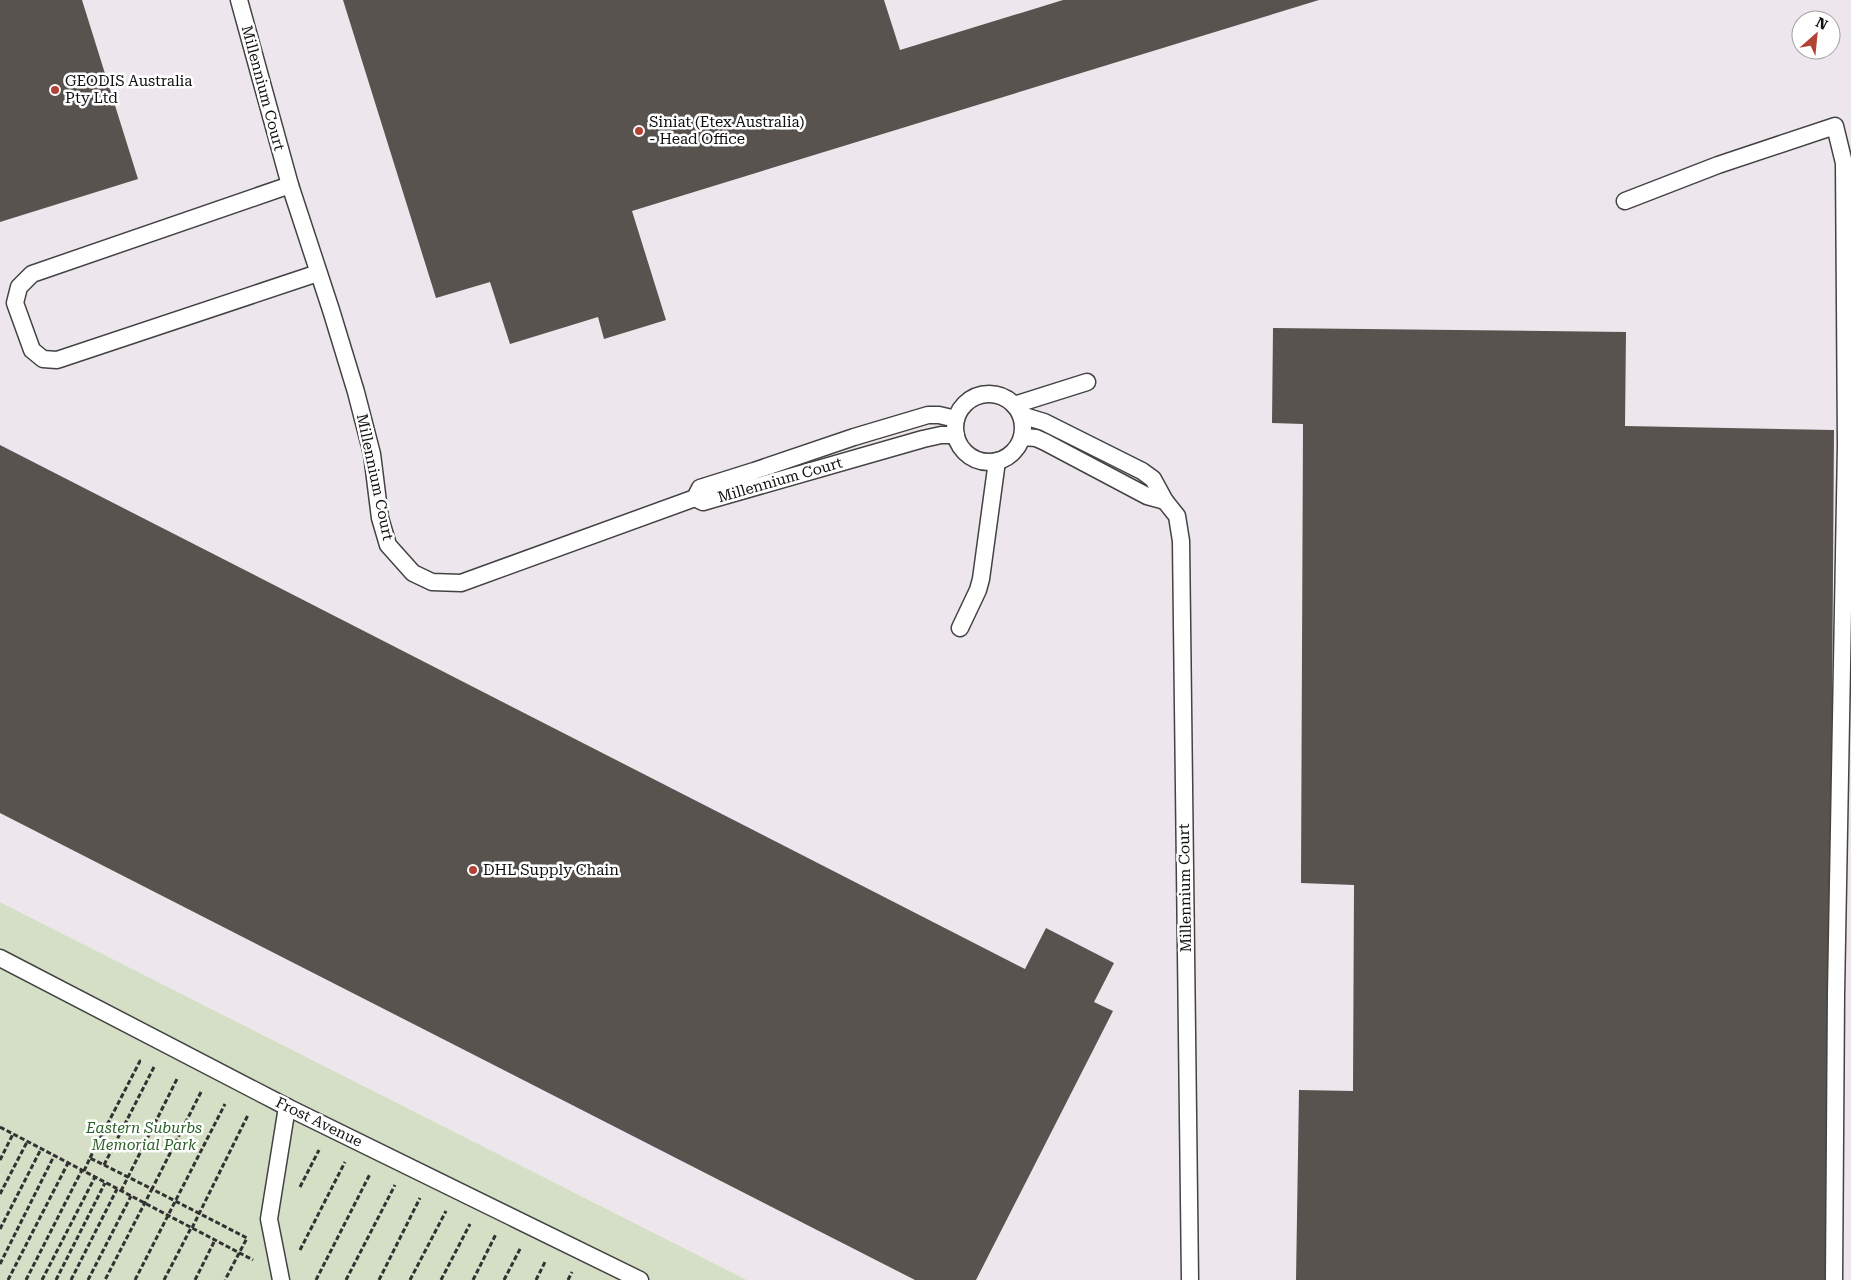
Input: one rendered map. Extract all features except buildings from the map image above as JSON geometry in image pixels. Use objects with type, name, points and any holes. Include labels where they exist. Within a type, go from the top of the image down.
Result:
[{"type":"lane","name":"Millennium Court","points":[[239,0],[290,185],[334,319],[372,454],[380,518],[388,545],[412,573],[432,582],[460,583],[695,498],[700,488],[754,472],[854,437],[928,415],[939,416],[956,427]]},
{"type":"lane","points":[[1625,201],[1718,165],[1834,126],[1844,163],[1846,445],[1836,994],[1834,1280]]},
{"type":"lane","points":[[290,185],[32,274],[19,287],[15,303],[32,350],[44,359],[57,360],[318,273]]},
{"type":"lane","points":[[1018,410],[1087,382]]},
{"type":"lane","points":[[993,394],[1005,398],[1018,410],[1024,426],[1017,448],[1008,456],[997,461],[984,462],[971,457],[961,448],[956,427],[962,408],[970,400],[981,395],[993,394]]},
{"type":"lane","name":"Millennium Court","points":[[1018,410],[1142,471],[1153,479],[1165,501],[1177,516],[1181,541],[1190,1280]]},
{"type":"lane","points":[[1022,437],[1036,438],[1045,442],[1147,496],[1165,501]]},
{"type":"lane","points":[[960,628],[978,590],[981,579],[997,461]]},
{"type":"lane","name":"Frost Avenue","points":[[0,958],[287,1107],[640,1280]]},
{"type":"lane","points":[[280,1277],[270,1220],[287,1107]]},
{"type":"path","points":[[26,1280],[140,1060],[154,1068],[104,1165]]},
{"type":"path","points":[[71,1280],[119,1190],[128,1177],[177,1079]]},
{"type":"path","points":[[105,1280],[201,1092]]},
{"type":"path","points":[[136,1280],[225,1104]]},
{"type":"path","points":[[164,1280],[248,1115]]},
{"type":"path","points":[[0,1127],[215,1240],[280,1277]]},
{"type":"path","points":[[0,1160],[13,1134]]},
{"type":"path","points":[[0,1194],[27,1142]]},
{"type":"path","points":[[295,1195],[322,1145]]},
{"type":"path","points":[[0,1229],[41,1149]]},
{"type":"path","points":[[0,1264],[54,1156]]},
{"type":"path","points":[[299,1251],[347,1157]]},
{"type":"path","points":[[90,1158],[247,1238],[225,1280]]},
{"type":"path","points":[[8,1280],[68,1163]]},
{"type":"path","points":[[316,1280],[372,1171]]},
{"type":"path","points":[[42,1280],[95,1177]]},
{"type":"path","points":[[346,1280],[396,1182]]},
{"type":"path","points":[[56,1280],[105,1183]]},
{"type":"path","points":[[379,1280],[422,1195]]},
{"type":"path","points":[[88,1280],[131,1196]]},
{"type":"path","points":[[410,1280],[447,1208]]},
{"type":"path","points":[[441,1280],[472,1221]]},
{"type":"path","points":[[473,1280],[497,1233]]},
{"type":"path","points":[[195,1280],[215,1240]]},
{"type":"path","points":[[504,1280],[521,1246]]},
{"type":"path","points":[[536,1280],[548,1258]]},
{"type":"shaded area","points":[[0,0],[1851,0],[1851,1280],[747,1280],[0,902]]},
{"type":"green space","name":"Eastern Suburbs Memorial Park","points":[[0,902],[747,1280],[0,1280]]},
{"type":"place","name":"GEODIS Australia Pty Ltd","points":[[55,90]]},
{"type":"place","name":"Siniat (Etex Australia) - Head Office","points":[[639,131]]},
{"type":"place","name":"DHL Supply Chain","points":[[473,870]]}]
